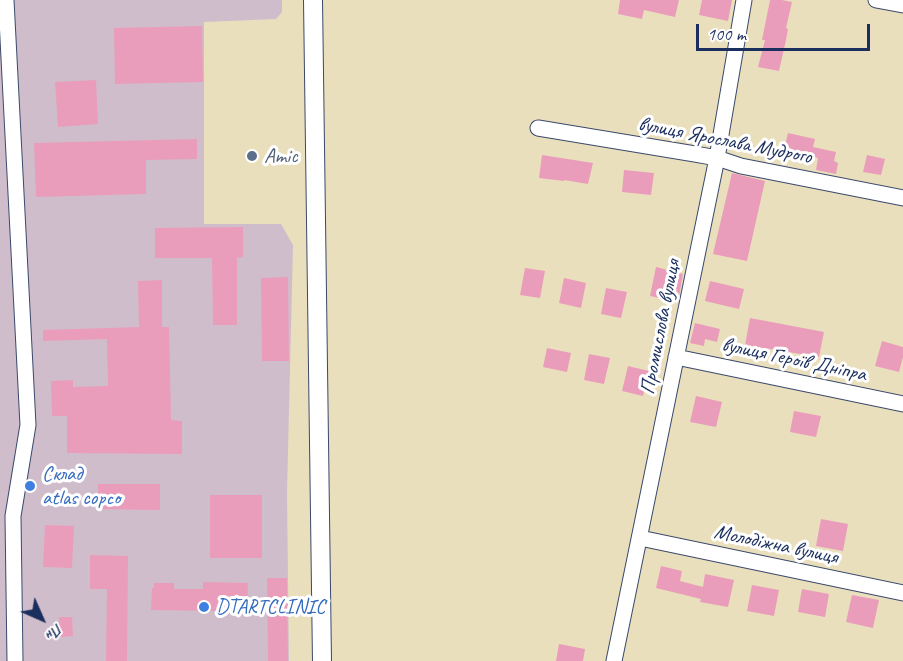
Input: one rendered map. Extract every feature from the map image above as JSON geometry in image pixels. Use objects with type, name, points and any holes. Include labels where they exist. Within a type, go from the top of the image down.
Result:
[{"type":"main road","points":[[313,0],[322,661]]},
{"type":"street","points":[[6,0],[28,425],[13,516],[15,661]]},
{"type":"street","name":"Промислова вулиця","points":[[614,661],[717,158],[744,0]]},
{"type":"street","points":[[876,0],[903,5]]},
{"type":"street","name":"вулиця Ярослава Мудрого","points":[[538,128],[717,158],[741,166],[903,198]]},
{"type":"street","name":"вулиця Героїв Дніпра","points":[[676,357],[903,404]]},
{"type":"street","name":"Молодіжна вулиця","points":[[640,538],[903,593]]},
{"type":"shaded area","points":[[0,0],[282,0],[282,12],[276,19],[204,22],[204,224],[281,224],[293,245],[287,493],[289,661],[0,661]]},
{"type":"building","points":[[620,0],[679,0],[675,17],[644,10],[642,19],[618,14]]},
{"type":"building","points":[[702,0],[732,0],[728,21],[699,15]]},
{"type":"building","points":[[770,0],[792,2],[779,71],[758,67],[765,40],[762,40]]},
{"type":"building","points":[[202,26],[203,82],[115,84],[114,28]]},
{"type":"building","points":[[96,80],[98,124],[58,127],[55,82]]},
{"type":"building","points":[[788,133],[815,139],[813,147],[836,152],[834,161],[838,163],[836,174],[816,170],[818,158],[784,150]]},
{"type":"building","points":[[197,139],[197,159],[146,160],[146,194],[36,197],[34,143]]},
{"type":"building","points":[[542,155],[593,163],[588,184],[539,178]]},
{"type":"building","points":[[867,155],[885,159],[881,175],[863,172]]},
{"type":"building","points":[[624,170],[654,173],[651,195],[622,192]]},
{"type":"building","points":[[732,173],[765,181],[747,261],[713,254]]},
{"type":"building","points":[[243,227],[243,257],[237,258],[237,325],[213,325],[212,258],[155,258],[155,228]]},
{"type":"building","points":[[656,267],[683,274],[678,302],[650,296]]},
{"type":"building","points":[[525,268],[545,271],[540,298],[520,295]]},
{"type":"building","points":[[288,277],[289,361],[262,361],[261,278]]},
{"type":"building","points":[[564,278],[586,283],[581,308],[559,303]]},
{"type":"building","points":[[162,280],[162,327],[169,327],[171,420],[182,421],[182,454],[67,453],[67,416],[52,416],[51,381],[73,380],[73,387],[108,386],[107,339],[43,341],[43,330],[139,327],[138,281]]},
{"type":"building","points":[[710,281],[744,289],[739,309],[705,301]]},
{"type":"building","points":[[606,288],[627,292],[621,318],[601,314]]},
{"type":"building","points":[[750,318],[824,332],[819,357],[745,345]]},
{"type":"building","points":[[695,323],[720,329],[717,342],[705,339],[704,346],[690,343]]},
{"type":"building","points":[[882,341],[903,347],[899,372],[875,366]]},
{"type":"building","points":[[547,348],[571,353],[567,372],[543,367]]},
{"type":"building","points":[[589,354],[610,358],[604,384],[584,380]]},
{"type":"building","points":[[628,366],[649,371],[643,396],[622,391]]},
{"type":"building","points":[[696,396],[722,402],[716,427],[690,422]]},
{"type":"building","points":[[794,411],[821,416],[816,437],[790,432]]},
{"type":"building","points":[[98,484],[160,484],[160,510],[98,509]]},
{"type":"building","points":[[210,495],[262,495],[262,558],[210,558]]},
{"type":"building","points":[[821,519],[848,524],[843,551],[816,546]]},
{"type":"building","points":[[45,525],[74,526],[72,568],[43,567]]},
{"type":"building","points":[[90,555],[128,556],[127,661],[106,661],[107,589],[90,589]]},
{"type":"building","points":[[661,566],[682,571],[680,581],[703,587],[705,574],[734,580],[728,607],[700,602],[701,599],[656,588]]},
{"type":"building","points":[[267,578],[287,578],[288,661],[268,661]]},
{"type":"building","points":[[203,582],[248,583],[247,612],[151,610],[154,583],[174,583],[174,589],[203,589]]},
{"type":"building","points":[[752,585],[779,590],[774,616],[747,611]]},
{"type":"building","points":[[802,589],[829,594],[825,617],[798,612]]},
{"type":"building","points":[[852,595],[879,600],[873,628],[846,622]]},
{"type":"building","points":[[59,617],[72,617],[73,636],[60,637]]},
{"type":"building","points":[[559,644],[585,649],[583,661],[556,661]]},
{"type":"place","name":"Amic","points":[[252,156]]},
{"type":"place","name":"Склад atlas copco","points":[[30,486]]},
{"type":"place","name":"DTARTCLINIC","points":[[204,607]]}]
